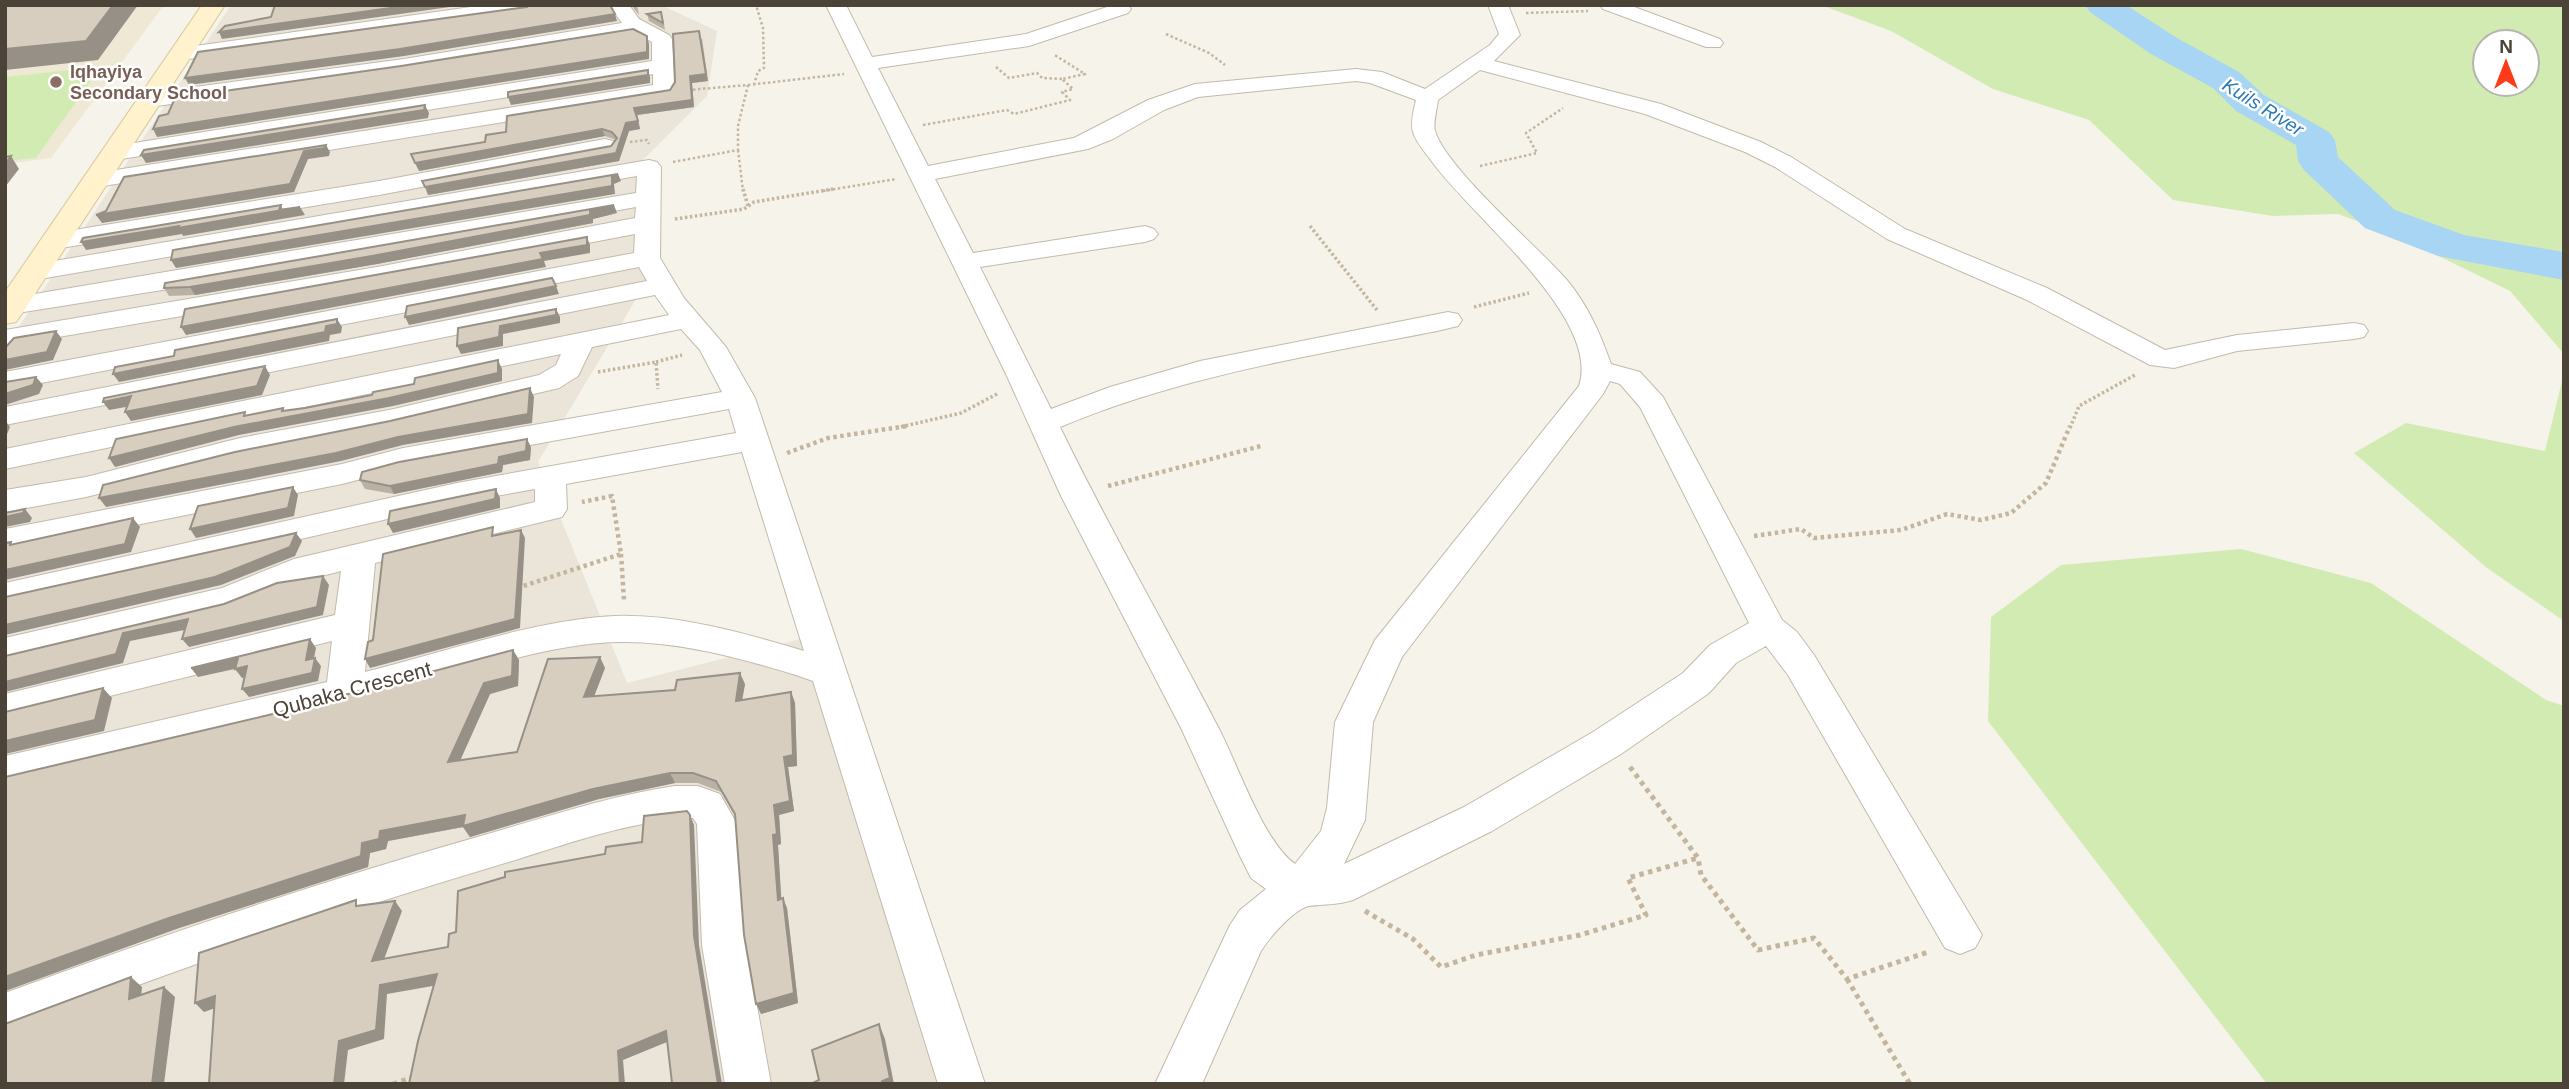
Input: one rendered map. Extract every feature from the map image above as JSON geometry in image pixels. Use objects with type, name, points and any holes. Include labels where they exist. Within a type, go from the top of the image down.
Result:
[{"type":"main road","points":[[8,311],[214,5]]},
{"type":"street","points":[[376,33],[386,14],[401,5]]},
{"type":"street","points":[[166,78],[376,33],[528,5]]},
{"type":"street","points":[[836,5],[1077,496],[1200,728],[1260,855],[1266,866],[1297,889],[1338,887],[1478,819],[1607,743],[1696,683],[1723,654],[1769,628]]},
{"type":"street","points":[[1617,8],[1713,43]]},
{"type":"street","points":[[866,67],[1029,40],[1121,9]]},
{"type":"street","points":[[1178,1084],[1245,939],[1255,923],[1297,889],[1322,864],[1333,847],[1346,811],[1354,724],[1368,684],[1388,649],[1593,388],[1599,369],[1580,317],[1558,286],[1447,167],[1423,130],[1427,97],[1497,49],[1510,35],[1500,10]]},
{"type":"street","points":[[97,180],[664,90],[662,39],[626,15],[376,33],[181,54]]},
{"type":"street","points":[[144,109],[375,103],[595,44],[626,15]]},
{"type":"street","points":[[144,109],[610,32]]},
{"type":"street","points":[[1476,63],[1590,90],[1653,109],[1753,147],[1783,162],[1896,234],[2048,299],[2154,358],[2174,359],[2237,343],[2354,331]]},
{"type":"street","points":[[115,153],[375,103],[663,66]]},
{"type":"street","points":[[921,175],[1056,151],[1105,134],[1182,94],[1246,85],[1367,75],[1427,97]]},
{"type":"street","points":[[356,248],[377,176],[380,135],[375,103]]},
{"type":"street","points":[[489,141],[611,121]]},
{"type":"street","points":[[55,242],[377,176],[606,146]]},
{"type":"street","points":[[81,203],[339,165]]},
{"type":"street","points":[[34,272],[649,167],[650,242],[689,319],[712,347],[740,398],[826,671],[962,1084]]},
{"type":"street","points":[[964,262],[1145,234]]},
{"type":"street","points":[[8,311],[356,248],[650,242]]},
{"type":"street","points":[[5,338],[377,275],[650,242]]},
{"type":"street","points":[[5,381],[650,242]]},
{"type":"street","points":[[5,416],[650,242]]},
{"type":"street","points":[[5,459],[689,319]]},
{"type":"street","points":[[1043,423],[1095,399],[1192,373],[1448,320]]},
{"type":"street","points":[[5,501],[86,487],[240,448],[394,418],[559,379],[574,361],[581,341]]},
{"type":"street","points":[[1599,369],[1630,378],[1653,403],[1769,628],[1784,641],[1801,665],[1961,935]]},
{"type":"street","points":[[5,540],[342,474],[403,458],[740,398]]},
{"type":"street","points":[[5,595],[550,474],[757,451]]},
{"type":"street","points":[[5,651],[230,598],[294,571],[551,509],[550,474]]},
{"type":"street","points":[[345,690],[359,557]]},
{"type":"street","points":[[5,708],[354,623]]},
{"type":"street","name":"Qubaka Crescent","points":[[5,772],[265,712],[542,640],[626,629],[694,637],[826,671]]},
{"type":"street","points":[[5,1014],[198,941],[407,874],[637,810],[693,802],[706,805],[714,813],[717,824],[724,945],[748,1084]]},
{"type":"path","points":[[754,85],[758,71],[764,68],[766,52],[756,5]]},
{"type":"path","points":[[1500,10],[1617,8]]},
{"type":"path","points":[[1166,34],[1209,53],[1246,85]]},
{"type":"path","points":[[984,48],[991,64],[1009,78],[1037,73],[1042,78],[1062,79],[1085,74],[1029,40]]},
{"type":"path","points":[[664,90],[754,85],[866,67]]},
{"type":"path","points":[[897,130],[1007,110],[1014,114],[1064,102],[1070,100],[1062,92],[1073,89],[1062,79]]},
{"type":"path","points":[[748,85],[737,126],[745,203],[748,206]]},
{"type":"path","points":[[1447,167],[1489,166],[1537,153],[1526,133],[1590,90]]},
{"type":"path","points":[[649,167],[738,150]]},
{"type":"path","points":[[650,242],[754,202],[921,175]]},
{"type":"path","points":[[1310,226],[1391,331]]},
{"type":"path","points":[[1448,320],[1500,299],[1558,286]]},
{"type":"path","points":[[1724,540],[1801,529],[1814,538],[1889,531],[1947,514],[1981,520],[2011,513],[2046,483],[2079,406],[2102,390],[2153,367],[2154,358]]},
{"type":"path","points":[[559,379],[656,362],[660,414]]},
{"type":"path","points":[[757,451],[920,422],[981,407],[1001,392],[1025,386]]},
{"type":"path","points":[[1077,496],[1208,457],[1261,446]]},
{"type":"path","points":[[551,509],[612,496],[621,554],[626,629]]},
{"type":"path","points":[[509,590],[621,554]]},
{"type":"path","points":[[1607,743],[1646,785],[1698,858],[1701,874],[1758,950],[1814,938],[1847,979],[1912,1081],[1910,1084]]},
{"type":"path","points":[[1338,887],[1364,910],[1413,939],[1441,967],[1476,955],[1580,935],[1646,915],[1628,878],[1698,858]]},
{"type":"path","points":[[1847,979],[1920,953],[1951,950],[1960,945],[1961,935]]},
{"type":"path","points":[[393,1084],[418,1075]]},
{"type":"shaded area","name":"Iqhayiya Secondary School","points":[[5,5],[164,5],[51,158],[5,164]]},
{"type":"shaded area","points":[[231,5],[661,5],[717,31],[707,96],[636,167],[653,271],[538,462],[627,683],[801,639],[967,1084],[5,1084],[5,348]]},
{"type":"green space","points":[[1821,5],[2564,5],[2564,354],[2510,291],[2398,236],[2338,214],[2273,216],[2173,200],[2089,120],[1993,89],[1891,31]]},
{"type":"green space","points":[[101,67],[36,158],[5,161],[5,77]]},
{"type":"green space","points":[[2564,373],[2564,621],[2487,568],[2354,453],[2406,423],[2545,451]]},
{"type":"green space","points":[[2241,549],[2371,583],[2546,700],[2564,706],[2564,1084],[2267,1084],[1988,721],[1991,617],[2061,565]]},
{"type":"building","points":[[5,5],[113,5],[86,41],[5,49]]},
{"type":"building","points":[[275,5],[412,5],[219,32],[225,26],[271,17]]},
{"type":"building","points":[[529,5],[610,5],[615,14],[400,49],[185,78],[198,52]]},
{"type":"building","points":[[661,12],[663,23],[647,14]]},
{"type":"building","points":[[633,29],[647,36],[647,52],[153,129],[159,116],[168,114],[175,98]]},
{"type":"building","points":[[699,31],[706,74],[690,76],[692,100],[634,108],[638,121],[626,123],[616,153],[425,187],[422,181],[611,146],[617,138],[612,132],[602,129],[415,163],[411,154],[485,142],[486,135],[506,132],[507,116],[670,90],[675,82],[673,34]]},
{"type":"building","points":[[648,70],[648,75],[508,97],[508,92]]},
{"type":"building","points":[[425,105],[424,110],[141,155],[144,150]]},
{"type":"building","points":[[326,145],[325,148],[304,151],[290,184],[96,215],[106,211],[124,177]]},
{"type":"building","points":[[618,174],[612,177],[612,186],[171,260],[173,250]]},
{"type":"building","points":[[281,205],[279,210],[300,207],[81,242],[83,238]]},
{"type":"building","points":[[614,205],[590,211],[590,215],[372,256],[190,287],[164,288],[165,283]]},
{"type":"building","points":[[587,237],[587,245],[540,253],[543,259],[181,327],[185,309]]},
{"type":"building","points":[[552,278],[556,286],[405,317],[407,306]]},
{"type":"building","points":[[556,309],[556,315],[500,326],[499,337],[457,346],[458,328]]},
{"type":"building","points":[[337,319],[337,324],[326,326],[325,332],[113,374],[115,367],[174,356],[175,350]]},
{"type":"building","points":[[56,331],[47,352],[5,360],[5,348],[14,338]]},
{"type":"building","points":[[498,360],[498,373],[389,398],[234,427],[109,458],[116,439],[245,412],[244,416],[372,395],[373,392],[414,384],[415,378]]},
{"type":"building","points":[[265,366],[257,386],[125,412],[131,396],[103,402],[104,398]]},
{"type":"building","points":[[36,377],[33,385],[5,394],[5,382]]},
{"type":"building","points":[[530,388],[528,414],[398,437],[336,453],[99,498],[103,485],[235,452],[390,421]]},
{"type":"building","points":[[527,439],[526,451],[499,457],[498,464],[390,486],[360,480],[362,472],[399,462]]},
{"type":"building","points":[[293,487],[288,508],[190,529],[198,506]]},
{"type":"building","points":[[496,489],[495,499],[388,524],[390,511]]},
{"type":"building","points":[[25,509],[23,513],[5,517],[5,513]]},
{"type":"building","points":[[133,518],[125,544],[5,570],[5,543],[11,542],[10,545]]},
{"type":"building","points":[[493,527],[492,536],[521,530],[515,619],[365,659],[368,642],[373,640],[383,554]]},
{"type":"building","points":[[296,533],[290,547],[215,577],[5,625],[5,597]]},
{"type":"building","points":[[323,576],[317,607],[182,639],[188,619],[123,633],[116,654],[5,682],[5,656],[224,604],[277,583]]},
{"type":"building","points":[[310,639],[306,660],[315,658],[312,673],[242,689],[247,666],[235,669],[238,658],[191,668]]},
{"type":"building","points":[[513,650],[512,676],[484,683],[448,762],[517,752],[548,659],[600,657],[584,697],[675,690],[677,680],[740,673],[736,701],[791,692],[793,755],[784,757],[790,801],[774,805],[777,834],[773,835],[778,900],[783,898],[794,993],[756,1004],[744,935],[735,814],[716,781],[693,773],[670,773],[593,789],[463,826],[465,815],[380,831],[379,839],[362,843],[361,856],[169,918],[5,977],[5,777],[277,713]]},
{"type":"building","points":[[103,688],[95,720],[5,741],[5,712]]},
{"type":"building","points":[[687,811],[690,815],[694,936],[718,1084],[670,1084],[666,1031],[618,1051],[620,1084],[409,1084],[437,974],[380,985],[376,1030],[339,1041],[334,1084],[209,1084],[215,996],[195,1003],[199,953],[356,900],[356,906],[395,901],[372,961],[448,947],[449,934],[456,932],[458,891],[505,877],[505,872],[605,854],[606,847],[642,842],[644,816]]},
{"type":"building","points":[[131,977],[129,999],[164,987],[152,1084],[5,1084],[5,1024]]},
{"type":"building","points":[[879,1024],[890,1078],[882,1081],[883,1084],[811,1084],[819,1080],[812,1050]]},
{"type":"waterway","name":"Kuils River","points":[[2102,5],[2164,46],[2226,80],[2250,103],[2315,140],[2318,161],[2380,219],[2454,247],[2564,266]]},
{"type":"place","name":"Iqhayiya Secondary School","points":[[56,82]]}]
